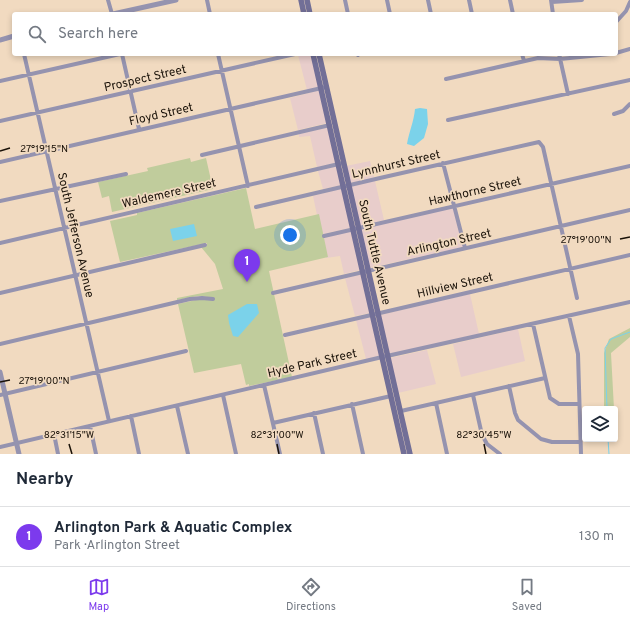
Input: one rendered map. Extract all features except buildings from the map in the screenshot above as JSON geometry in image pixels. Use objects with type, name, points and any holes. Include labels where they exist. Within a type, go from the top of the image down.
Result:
[{"type":"main road","points":[[301,0],[304,12]]},
{"type":"main road","points":[[307,0],[310,12]]},
{"type":"main road","name":"South Tuttle Avenue","points":[[315,56],[324,87]]},
{"type":"main road","name":"South Tuttle Avenue","points":[[319,56],[324,87],[365,271],[385,357],[401,411],[410,454]]},
{"type":"main road","name":"South Tuttle Avenue","points":[[385,357],[391,396],[404,454]]},
{"type":"street","points":[[108,0],[111,12]]},
{"type":"street","points":[[121,12],[176,0]]},
{"type":"street","points":[[207,0],[210,12]]},
{"type":"street","points":[[345,0],[348,12]]},
{"type":"street","points":[[387,0],[390,12]]},
{"type":"street","points":[[428,0],[431,12]]},
{"type":"street","points":[[469,0],[472,12]]},
{"type":"street","points":[[510,0],[513,12]]},
{"type":"street","points":[[553,12],[551,1],[582,0]]},
{"type":"street","points":[[618,20],[626,11],[630,2]]},
{"type":"street","points":[[0,40],[12,37]]},
{"type":"street","points":[[618,52],[630,49]]},
{"type":"street","name":"South Jefferson Avenue","points":[[24,56],[109,421]]},
{"type":"street","points":[[0,81],[112,56]]},
{"type":"street","points":[[121,56],[139,129]]},
{"type":"street","points":[[218,56],[248,186]]},
{"type":"street","name":"Prospect Street","points":[[0,121],[285,56]]},
{"type":"street","points":[[522,56],[524,62]]},
{"type":"street","points":[[446,79],[542,58],[559,56],[568,94]]},
{"type":"street","points":[[448,120],[630,80]]},
{"type":"street","name":"Floyd Street","points":[[0,162],[324,87]]},
{"type":"street","points":[[614,114],[623,111],[630,104]]},
{"type":"street","points":[[202,155],[332,124]]},
{"type":"street","name":"Lynnhurst Street","points":[[256,207],[537,142],[543,147],[551,184]]},
{"type":"street","name":"Waldemere Street","points":[[0,243],[341,163]]},
{"type":"street","points":[[444,163],[465,248]]},
{"type":"street","name":"Hawthorne Street","points":[[324,236],[630,166]]},
{"type":"street","points":[[0,201],[126,174]]},
{"type":"street","points":[[551,184],[578,298]]},
{"type":"street","name":"Arlington Street","points":[[273,293],[630,210]]},
{"type":"street","points":[[0,293],[205,244]]},
{"type":"street","name":"Hillview Street","points":[[284,335],[630,255]]},
{"type":"street","points":[[0,344],[190,299],[213,299]]},
{"type":"street","name":"Hyde Park Street","points":[[0,447],[223,394],[630,302]]},
{"type":"street","points":[[569,316],[578,354],[581,454]]},
{"type":"street","points":[[533,324],[549,395],[552,400],[562,405],[579,404]]},
{"type":"street","points":[[3,395],[186,351]]},
{"type":"street","points":[[0,372],[3,395],[19,454]]},
{"type":"street","points":[[401,411],[545,378]]},
{"type":"street","points":[[264,385],[280,454]]},
{"type":"street","points":[[509,386],[518,420],[541,439],[552,442],[580,442]]},
{"type":"street","points":[[223,394],[236,454]]},
{"type":"street","points":[[473,395],[482,435],[487,444],[500,454]]},
{"type":"street","points":[[273,423],[391,396]]},
{"type":"street","points":[[436,403],[448,454]]},
{"type":"street","points":[[352,404],[363,454]]},
{"type":"street","points":[[177,406],[188,454]]},
{"type":"street","points":[[314,413],[323,454]]},
{"type":"street","points":[[131,416],[139,454]]},
{"type":"street","points":[[90,426],[96,454]]},
{"type":"street","points":[[54,434],[58,454]]},
{"type":"shaded area","points":[[298,56],[312,56],[319,87],[307,90]]},
{"type":"shaded area","points":[[320,90],[327,123],[298,130],[290,98]]},
{"type":"shaded area","points":[[328,127],[336,163],[317,167],[310,136],[299,137],[299,134]]},
{"type":"shaded area","points":[[370,161],[374,177],[350,183],[346,166]]},
{"type":"shaded area","points":[[337,166],[342,185],[323,189],[318,171]]},
{"type":"shaded area","points":[[375,181],[384,220],[360,226],[351,186]]},
{"type":"shaded area","points":[[342,188],[351,228],[322,234],[352,231],[360,270],[344,274],[340,256],[326,258],[313,196]]},
{"type":"shaded area","points":[[453,208],[463,247],[369,268],[360,229]]},
{"type":"shaded area","points":[[361,274],[370,313],[355,316],[345,278]]},
{"type":"shaded area","points":[[470,294],[479,334],[389,354],[380,315]]},
{"type":"shaded area","points":[[371,317],[380,356],[366,359],[356,320]]},
{"type":"shaded area","points":[[518,329],[525,361],[461,377],[453,344]]},
{"type":"shaded area","points":[[427,350],[436,384],[398,393],[390,358]]},
{"type":"green space","points":[[190,158],[191,162],[206,158],[213,189],[112,212],[109,196],[102,198],[98,182],[148,171],[147,168]]},
{"type":"green space","points":[[246,188],[255,229],[319,214],[328,257],[269,271],[292,377],[249,386],[249,384],[246,385],[241,364],[194,373],[178,304],[209,297],[198,296],[177,300],[177,298],[223,289],[215,264],[201,247],[207,246],[207,243],[120,262],[110,221],[137,215],[137,213]]},
{"type":"green space","points":[[630,328],[630,337],[611,353],[614,406],[604,406],[604,353],[609,339]]},
{"type":"water","points":[[415,109],[427,109],[428,124],[424,138],[414,146],[407,144]]},
{"type":"water","points":[[194,224],[197,236],[173,241],[170,229]]},
{"type":"water","points":[[247,304],[257,304],[259,313],[238,337],[233,336],[228,315]]},
{"type":"waterway","points":[[607,406],[605,348],[611,339],[630,332]]},
{"type":"waterway","points":[[608,442],[609,454]]},
{"type":"place","name":"Arlington Park & Aquatic Complex","points":[[247,282]]}]
